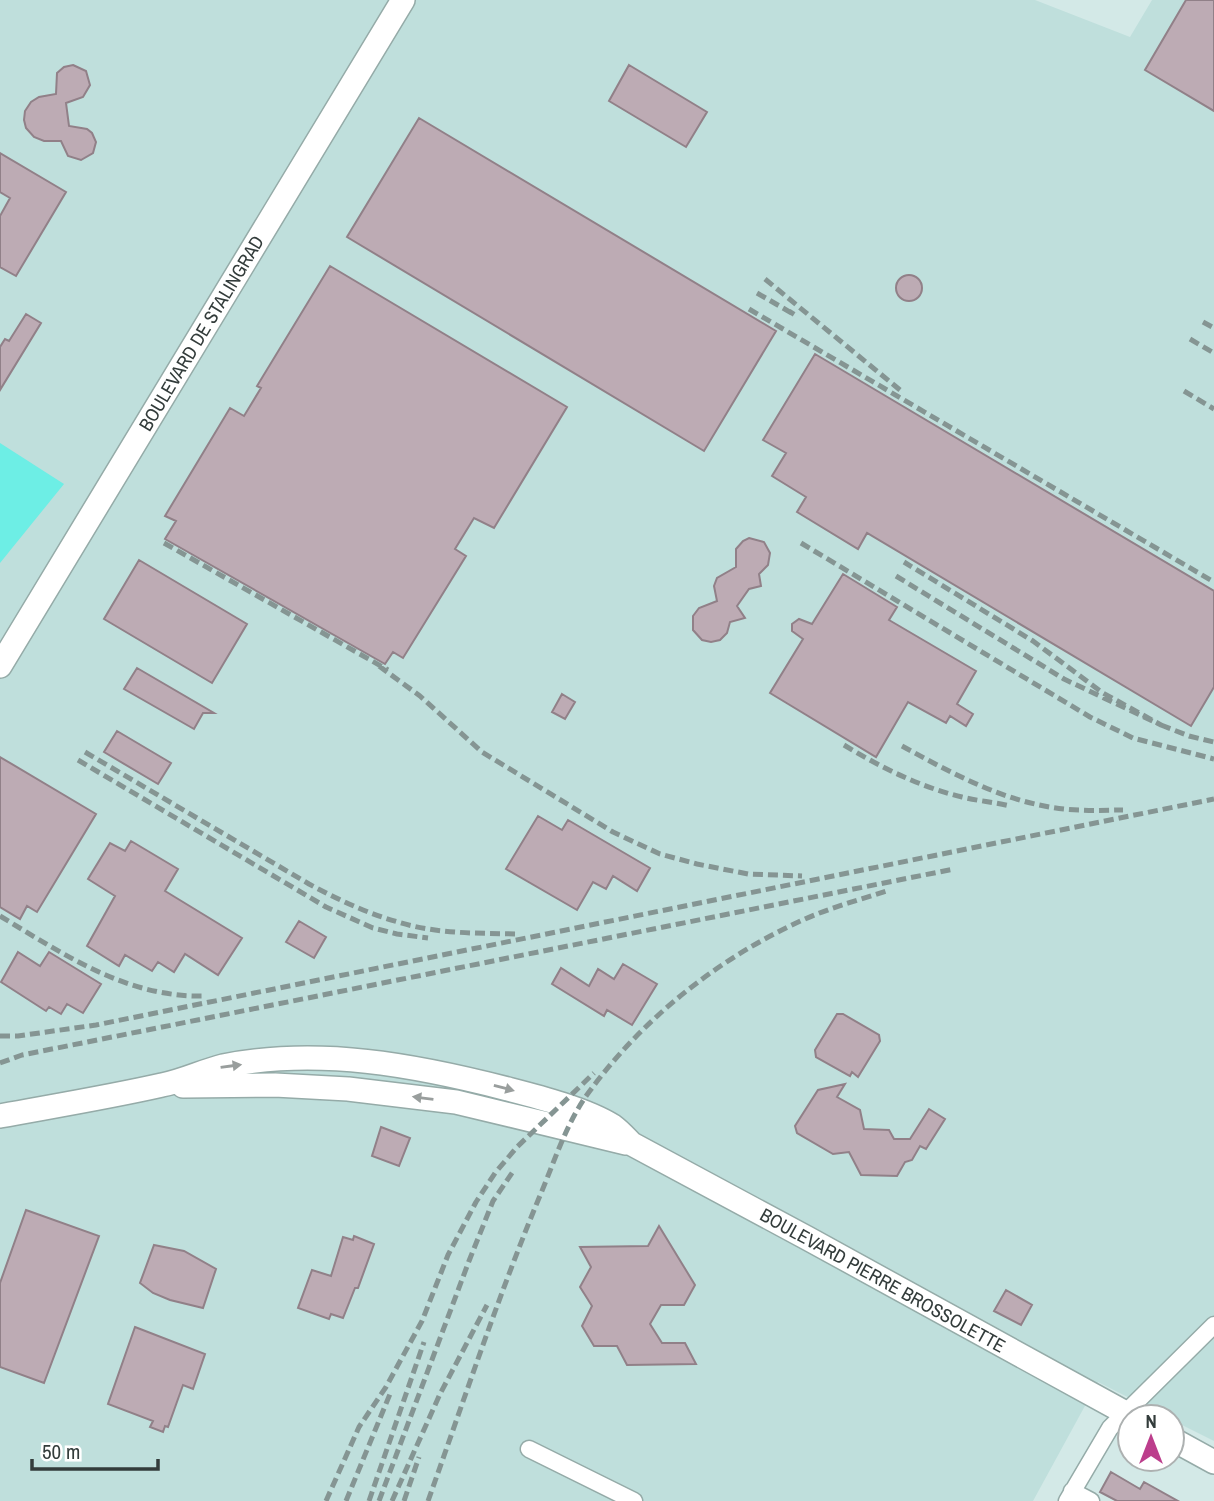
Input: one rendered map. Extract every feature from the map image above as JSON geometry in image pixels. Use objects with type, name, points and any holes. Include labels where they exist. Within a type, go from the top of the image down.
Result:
[{"type":"main road","name":"BOULEVARD DE STALINGRAD","points":[[0,666],[402,0]]},
{"type":"main road","name":"BOULEVARD PIERRE BROSSOLETTE","points":[[0,1116],[165,1085],[223,1066],[332,1059],[375,1061],[462,1077],[523,1093],[614,1126],[632,1144]]},
{"type":"main road","points":[[456,1101],[462,1077]]},
{"type":"main road","name":"BOULEVARD PIERRE BROSSOLETTE","points":[[165,1085],[336,1088],[456,1101],[632,1144],[1116,1407]]},
{"type":"main road","points":[[1186,1446],[1214,1462]]},
{"type":"street","points":[[1140,1403],[1214,1325]]},
{"type":"street","points":[[1091,1501],[1069,1496],[1110,1428],[1116,1424]]},
{"type":"street","points":[[529,1449],[634,1501]]},
{"type":"shaded area","points":[[0,0],[1035,0],[1130,37],[1152,0],[1214,0],[1214,1441],[1186,1427],[1186,1403],[1139,1403],[1098,1382],[1033,1501],[0,1501]]},
{"type":"shaded area","points":[[0,443],[64,484],[0,563]]},
{"type":"building","points":[[1186,0],[1214,0],[1214,111],[1145,70]]},
{"type":"building","points":[[73,65],[86,71],[90,85],[83,97],[66,103],[69,126],[87,129],[96,142],[93,153],[81,160],[68,156],[61,141],[44,141],[34,137],[26,128],[24,120],[25,111],[31,102],[39,97],[56,94],[57,73],[64,67]]},
{"type":"building","points":[[629,65],[707,112],[686,147],[609,101]]},
{"type":"building","points":[[419,118],[776,331],[704,451],[347,237]]},
{"type":"building","points":[[0,153],[66,192],[16,276],[0,267],[0,216],[10,198],[0,192]]},
{"type":"building","points":[[330,266],[567,407],[494,528],[474,518],[455,549],[466,556],[403,658],[393,652],[385,664],[165,539],[176,521],[165,516],[230,408],[244,416],[261,388],[257,386]]},
{"type":"building","points":[[909,275],[918,279],[922,288],[918,297],[909,301],[900,297],[896,288],[900,279]]},
{"type":"building","points":[[26,314],[41,323],[0,390],[0,347],[5,339],[9,341]]},
{"type":"building","points":[[815,354],[1214,591],[1214,687],[1191,726],[867,533],[858,549],[797,512],[806,497],[772,476],[786,453],[763,440]]},
{"type":"building","points":[[749,538],[764,542],[770,553],[768,565],[759,574],[761,586],[749,589],[737,606],[745,618],[730,622],[727,633],[720,640],[702,640],[693,630],[693,616],[699,608],[717,601],[714,586],[717,578],[736,567],[736,549]]},
{"type":"building","points":[[139,560],[247,624],[212,683],[104,619]]},
{"type":"building","points":[[843,574],[897,607],[889,620],[976,671],[957,704],[973,714],[966,726],[950,716],[946,723],[908,702],[876,757],[770,693],[803,639],[792,631],[792,624],[799,619],[812,624]]},
{"type":"building","points":[[137,668],[214,713],[203,713],[194,729],[124,689]]},
{"type":"building","points":[[562,694],[575,702],[565,719],[552,712]]},
{"type":"building","points":[[117,731],[171,763],[158,784],[104,752]]},
{"type":"building","points":[[0,757],[96,814],[37,912],[27,906],[20,919],[0,907]]},
{"type":"building","points":[[538,816],[562,830],[568,820],[650,868],[637,891],[613,876],[606,889],[593,882],[577,910],[506,869]]},
{"type":"building","points":[[131,841],[178,869],[165,891],[242,938],[218,975],[185,954],[174,972],[158,962],[152,971],[125,955],[119,966],[87,946],[115,896],[88,879],[110,843],[125,851]]},
{"type":"building","points":[[299,921],[326,937],[314,958],[286,942]]},
{"type":"building","points":[[18,952],[40,966],[49,952],[101,984],[83,1013],[67,1004],[61,1014],[49,1007],[46,1011],[1,982]]},
{"type":"building","points":[[623,964],[657,984],[632,1025],[607,1010],[604,1016],[552,984],[561,968],[589,986],[598,969],[614,979]]},
{"type":"building","points":[[837,1014],[843,1014],[879,1035],[880,1041],[858,1077],[852,1072],[850,1076],[816,1057],[815,1050]]},
{"type":"building","points":[[845,1084],[837,1097],[860,1110],[864,1129],[889,1130],[894,1139],[910,1139],[929,1109],[945,1119],[926,1149],[920,1146],[912,1160],[905,1162],[897,1176],[861,1175],[849,1152],[833,1154],[797,1133],[795,1126],[818,1090]]},
{"type":"building","points":[[381,1127],[410,1138],[399,1166],[372,1156]]},
{"type":"building","points":[[26,1210],[99,1236],[44,1383],[0,1367],[0,1283]]},
{"type":"building","points":[[659,1226],[695,1285],[684,1305],[661,1305],[650,1324],[662,1343],[685,1343],[696,1364],[627,1365],[617,1346],[594,1346],[582,1326],[592,1306],[580,1287],[591,1267],[580,1247],[648,1246]]},
{"type":"building","points":[[354,1236],[374,1244],[358,1288],[355,1288],[343,1318],[331,1314],[329,1319],[298,1308],[312,1270],[331,1276],[343,1237],[353,1240]]},
{"type":"building","points":[[154,1245],[184,1251],[216,1269],[203,1308],[170,1300],[153,1293],[140,1283]]},
{"type":"building","points":[[1006,1290],[1032,1305],[1021,1325],[994,1311]]},
{"type":"building","points":[[135,1327],[205,1354],[193,1389],[183,1385],[168,1427],[165,1426],[163,1432],[150,1427],[153,1421],[108,1404]]},
{"type":"building","points":[[1111,1472],[1140,1489],[1144,1482],[1178,1501],[1117,1501],[1100,1492]]},
{"type":"railway","points":[[765,279],[900,390]]},
{"type":"railway","points":[[757,293],[795,315],[789,311]]},
{"type":"railway","points":[[749,309],[1214,582]]},
{"type":"railway","points":[[1203,322],[1214,328]]},
{"type":"railway","points":[[1190,339],[1214,353]]},
{"type":"railway","points":[[1184,391],[1214,409]]},
{"type":"railway","points":[[164,543],[388,670]]},
{"type":"railway","points":[[801,543],[1090,717],[1133,738],[1214,759]]},
{"type":"railway","points":[[896,576],[1064,679],[1161,725],[1103,693],[1033,641],[904,562]]},
{"type":"railway","points":[[379,666],[420,696],[482,752],[613,832],[660,854],[697,864],[748,874],[802,876]]},
{"type":"railway","points":[[1161,725],[1214,742]]},
{"type":"railway","points":[[844,745],[931,788],[1010,806]]},
{"type":"railway","points":[[902,746],[965,779],[1009,797],[1055,808],[1123,810]]},
{"type":"railway","points":[[85,752],[309,884],[363,910],[427,929],[516,934]]},
{"type":"railway","points":[[78,760],[326,907],[373,928],[428,938]]},
{"type":"railway","points":[[0,1036],[96,1025],[1214,799]]},
{"type":"railway","points":[[0,1063],[22,1055],[954,869]]},
{"type":"railway","points":[[428,1501],[524,1235],[567,1130],[589,1092],[659,1014],[714,971],[774,934],[805,919],[890,890]]},
{"type":"railway","points":[[0,916],[73,959],[123,982],[176,995],[205,996]]},
{"type":"railway","points":[[326,1501],[359,1427],[386,1387],[422,1321],[448,1255],[476,1202],[517,1147],[594,1073]]},
{"type":"railway","points":[[379,1501],[493,1201],[514,1170]]},
{"type":"railway","points":[[392,1501],[440,1394],[487,1305]]},
{"type":"railway","points":[[369,1501],[424,1342]]},
{"type":"railway","points":[[346,1501],[390,1394]]},
{"type":"railway","points":[[404,1501],[419,1457]]}]
